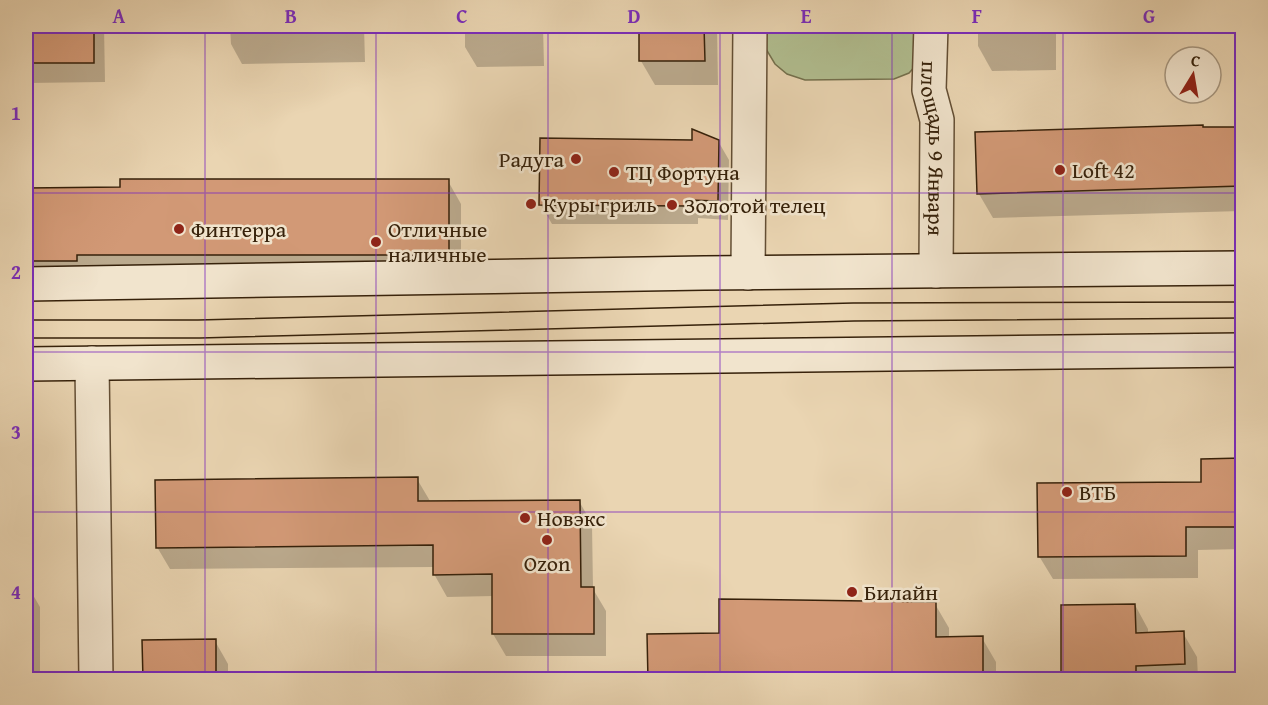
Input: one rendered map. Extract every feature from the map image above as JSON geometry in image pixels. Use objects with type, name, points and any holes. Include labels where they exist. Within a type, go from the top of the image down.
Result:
[{"type":"main road","points":[[748,273],[750,26]]},
{"type":"main road","name":"площадь 9 Января","points":[[931,26],[930,90],[937,120],[936,271]]},
{"type":"main road","points":[[26,284],[1242,268]]},
{"type":"main road","points":[[26,364],[1242,350]]},
{"type":"main road","points":[[92,363],[96,680]]},
{"type":"green space","points":[[766,26],[925,26],[920,61],[909,73],[894,79],[805,80],[787,74],[775,64],[766,49]]},
{"type":"building","points":[[26,26],[94,26],[94,63],[26,63]]},
{"type":"building","points":[[639,26],[704,26],[705,61],[639,61]]},
{"type":"building","points":[[1203,125],[1203,127],[1242,127],[1242,186],[977,194],[975,132]]},
{"type":"building","name":"ТЦ Фортуна","points":[[692,129],[719,140],[718,201],[688,200],[688,206],[539,205],[540,138],[692,140]]},
{"type":"building","points":[[120,179],[449,179],[449,255],[77,255],[77,261],[26,261],[26,188],[120,187]]},
{"type":"building","points":[[1242,458],[1242,527],[1186,527],[1186,556],[1038,557],[1037,483],[1201,482],[1201,459]]},
{"type":"building","points":[[418,477],[418,501],[580,500],[581,587],[594,587],[594,634],[492,634],[492,574],[433,575],[433,545],[156,548],[155,480]]},
{"type":"building","points":[[719,599],[936,602],[936,637],[983,636],[983,680],[648,680],[647,634],[719,633]]},
{"type":"building","points":[[1135,604],[1136,633],[1184,631],[1185,664],[1136,666],[1136,680],[1061,680],[1061,605]]},
{"type":"building","points":[[216,639],[216,680],[143,680],[142,640]]},
{"type":"tram line","points":[[26,320],[198,320],[853,303],[1242,302]]},
{"type":"tram line","points":[[26,338],[200,338],[854,321],[1242,318]]},
{"type":"place","name":"Радуга","points":[[576,159]]},
{"type":"place","name":"Loft 42","points":[[1060,170]]},
{"type":"place","name":"ТЦ Фортуна","points":[[614,172]]},
{"type":"place","name":"Куры гриль","points":[[531,204]]},
{"type":"place","name":"Золотой телец","points":[[672,205]]},
{"type":"place","name":"Финтерра","points":[[179,229]]},
{"type":"place","name":"Отличные наличные","points":[[376,242]]},
{"type":"place","name":"ВТБ","points":[[1067,492]]},
{"type":"place","name":"Новэкс","points":[[525,518]]},
{"type":"place","name":"Ozon","points":[[547,540]]},
{"type":"place","name":"Билайн","points":[[852,592]]}]
